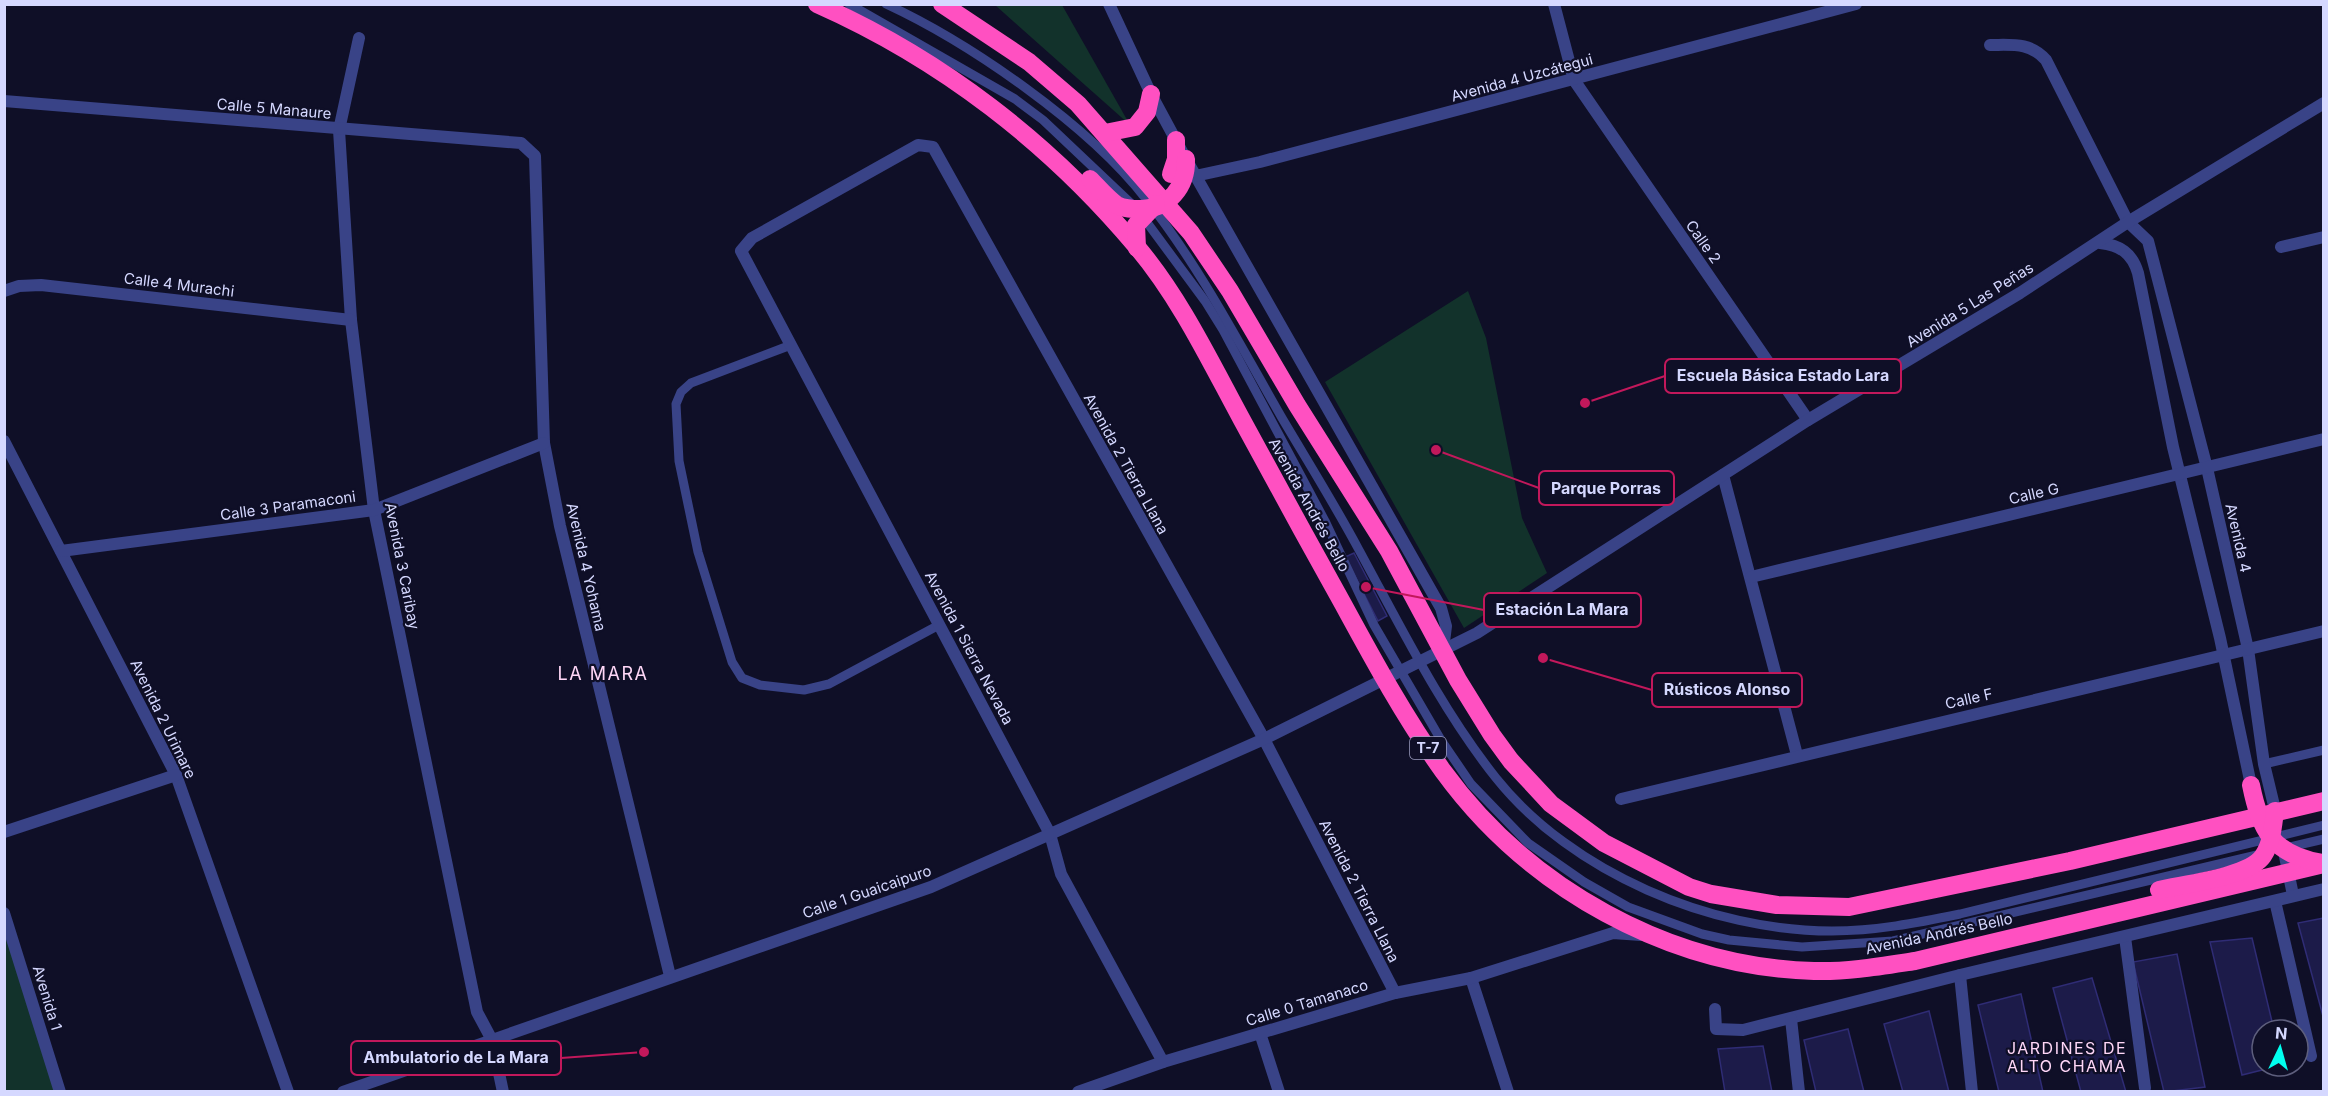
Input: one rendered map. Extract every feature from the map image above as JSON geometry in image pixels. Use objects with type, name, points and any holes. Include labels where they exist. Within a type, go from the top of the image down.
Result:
[{"type":"highway","name":"Avenida Andrés Bello","points":[[817,4],[910,51],[963,87],[1034,141],[1085,191],[1137,248],[1189,323],[1384,678],[1444,772],[1495,831],[1542,873],[1575,896],[1652,936],[1742,963],[1819,971],[1876,967],[1915,961],[2324,864]]},
{"type":"highway","points":[[942,4],[1029,62],[1078,104],[1141,173],[1152,206]]},
{"type":"highway","points":[[963,87],[996,100],[1027,120],[1110,199],[1123,207],[1152,206],[1191,233],[1389,551],[1492,735],[1511,761],[1551,804],[1604,843],[1689,886],[1711,894],[1777,905],[1859,905],[2070,861],[2324,801]]},
{"type":"highway","points":[[1105,133],[1123,131],[1143,121],[1151,94]]},
{"type":"highway","points":[[1137,248],[1136,230],[1152,206],[1179,187],[1176,140]]},
{"type":"highway","points":[[1141,173],[1163,176],[1179,165]]},
{"type":"highway","points":[[2234,821],[2247,802],[2251,785]]},
{"type":"highway","points":[[2251,785],[2266,813],[2274,842],[2301,858],[2324,864]]},
{"type":"highway","points":[[2041,931],[2047,921],[2056,915],[2244,870],[2257,862],[2274,842]]},
{"type":"street","points":[[1109,4],[1151,94],[1176,140]]},
{"type":"street","name":"Calle 2","points":[[1554,4],[1574,80],[1808,420]]},
{"type":"street","name":"Avenida 4 Uzcátegui","points":[[1195,176],[1260,162],[1856,4]]},
{"type":"street","name":"Avenida 3 Caribay","points":[[359,38],[339,130],[351,320],[374,510],[477,1012],[492,1040],[503,1092]]},
{"type":"street","name":"Avenida 4","points":[[1990,45],[2023,45],[2037,49],[2046,60],[2128,222],[2148,241],[2207,468],[2248,649],[2264,764],[2266,813]]},
{"type":"street","name":"Calle 5 Manaure","points":[[4,101],[521,143],[536,156]]},
{"type":"street","name":"Avenida 5 Las Peñas","points":[[1384,678],[1477,633],[1808,420],[2100,243],[2128,222],[2324,103]]},
{"type":"street","name":"Avenida 2 Tierra Llana","points":[[741,250],[752,238],[918,145],[933,147],[1264,739],[1395,993]]},
{"type":"street","name":"Avenida 4 Yohama","points":[[536,156],[544,443],[560,526],[670,976]]},
{"type":"street","points":[[1179,165],[1195,176],[1441,608],[1446,626],[1443,651]]},
{"type":"street","points":[[2281,247],[2324,237]]},
{"type":"street","points":[[2100,243],[2124,250],[2136,265],[2180,474],[2251,785]]},
{"type":"street","name":"Avenida 1 Sierra Nevada","points":[[741,250],[1050,834],[1061,874],[1163,1062]]},
{"type":"street","name":"Calle 4 Murachi","points":[[4,291],[19,286],[40,285],[351,320]]},
{"type":"street","name":"Calle G","points":[[1751,576],[2324,439]]},
{"type":"street","name":"Avenida 2 Urimare","points":[[4,441],[176,775],[288,1092]]},
{"type":"street","name":"Calle 3 Paramaconi","points":[[61,551],[374,510],[544,443]]},
{"type":"street","points":[[1723,475],[1797,755]]},
{"type":"street","name":"Calle F","points":[[1621,799],[1797,755],[2324,631]]},
{"type":"street","name":"Calle 1 Guaicaipuro","points":[[344,1092],[670,976],[930,887],[1264,739],[1384,678]]},
{"type":"street","points":[[4,832],[176,775]]},
{"type":"street","points":[[2274,842],[2289,873],[2293,895]]},
{"type":"street","points":[[1715,1009],[1716,1029],[1743,1030],[1960,975],[2324,889]]},
{"type":"street","points":[[2275,901],[2311,1056]]},
{"type":"street","name":"Avenida 1","points":[[4,913],[60,1092]]},
{"type":"street","name":"Calle 0 Tamanaco","points":[[1078,1092],[1109,1087],[1163,1062],[1260,1033],[1395,993],[1471,978],[1613,933],[1652,936]]},
{"type":"street","points":[[2125,937],[2145,1088]]},
{"type":"street","points":[[1960,975],[1972,1092]]},
{"type":"street","points":[[1471,978],[1508,1092]]},
{"type":"street","points":[[1791,1018],[1799,1092]]},
{"type":"street","points":[[1260,1033],[1279,1092]]},
{"type":"street","points":[[377,1092],[384,1077]]},
{"type":"lane","points":[[849,4],[1015,99],[1152,206],[1223,330],[1325,521],[1374,625],[1453,760],[1493,809],[1528,843],[1584,882],[1628,907],[1675,926],[1729,940],[1802,947],[1893,941],[2274,842],[2324,825]]},
{"type":"lane","points":[[886,4],[951,39],[1031,93],[1084,136],[1132,181],[1152,206],[1222,311],[1338,511],[1420,662],[1470,744],[1498,781],[1532,815],[1584,855],[1624,879],[1673,901],[1732,920],[1800,930],[1829,931],[1899,926],[2274,842],[2324,839]]},
{"type":"lane","points":[[791,345],[692,383],[681,392],[676,404],[679,461],[698,552],[732,662],[742,678],[760,685],[804,690],[829,684],[939,625]]},
{"type":"lane","points":[[2264,764],[2324,750]]},
{"type":"green space","points":[[995,5],[1062,5],[1130,125]]},
{"type":"green space","points":[[1468,291],[1486,338],[1522,518],[1547,573],[1464,628],[1325,382]]},
{"type":"green space","points":[[5,922],[59,1091],[5,1091]]},
{"type":"building","points":[[1354,553],[1387,616],[1378,621],[1345,557]]},
{"type":"building","points":[[2324,918],[2324,1020],[2298,923]]},
{"type":"building","points":[[2252,938],[2271,1018],[2250,1018],[2250,1073],[2242,1075],[2210,942]]},
{"type":"building","points":[[2177,954],[2205,1087],[2164,1092],[2133,962]]},
{"type":"building","points":[[2092,978],[2126,1092],[2081,1092],[2053,988]]},
{"type":"building","points":[[2021,994],[2043,1092],[1999,1092],[1978,1005]]},
{"type":"building","points":[[1929,1011],[1949,1092],[1903,1092],[1884,1024]]},
{"type":"building","points":[[1848,1029],[1864,1092],[1816,1092],[1804,1040]]},
{"type":"building","points":[[1763,1046],[1772,1092],[1725,1092],[1718,1049]]},
{"type":"place","name":"Escuela Básica Estado Lara","points":[[1585,403]]},
{"type":"place","name":"Parque Porras","points":[[1436,450]]},
{"type":"place","name":"Estación La Mara","points":[[1366,587]]},
{"type":"place","name":"Rústicos Alonso","points":[[1543,658]]},
{"type":"place","name":"Ambulatorio de La Mara","points":[[644,1052]]},
{"type":"district","name":"LA MARA","points":[[603,674]]},
{"type":"district","name":"JARDINES DE ALTO CHAMA","points":[[2067,1057]]}]
